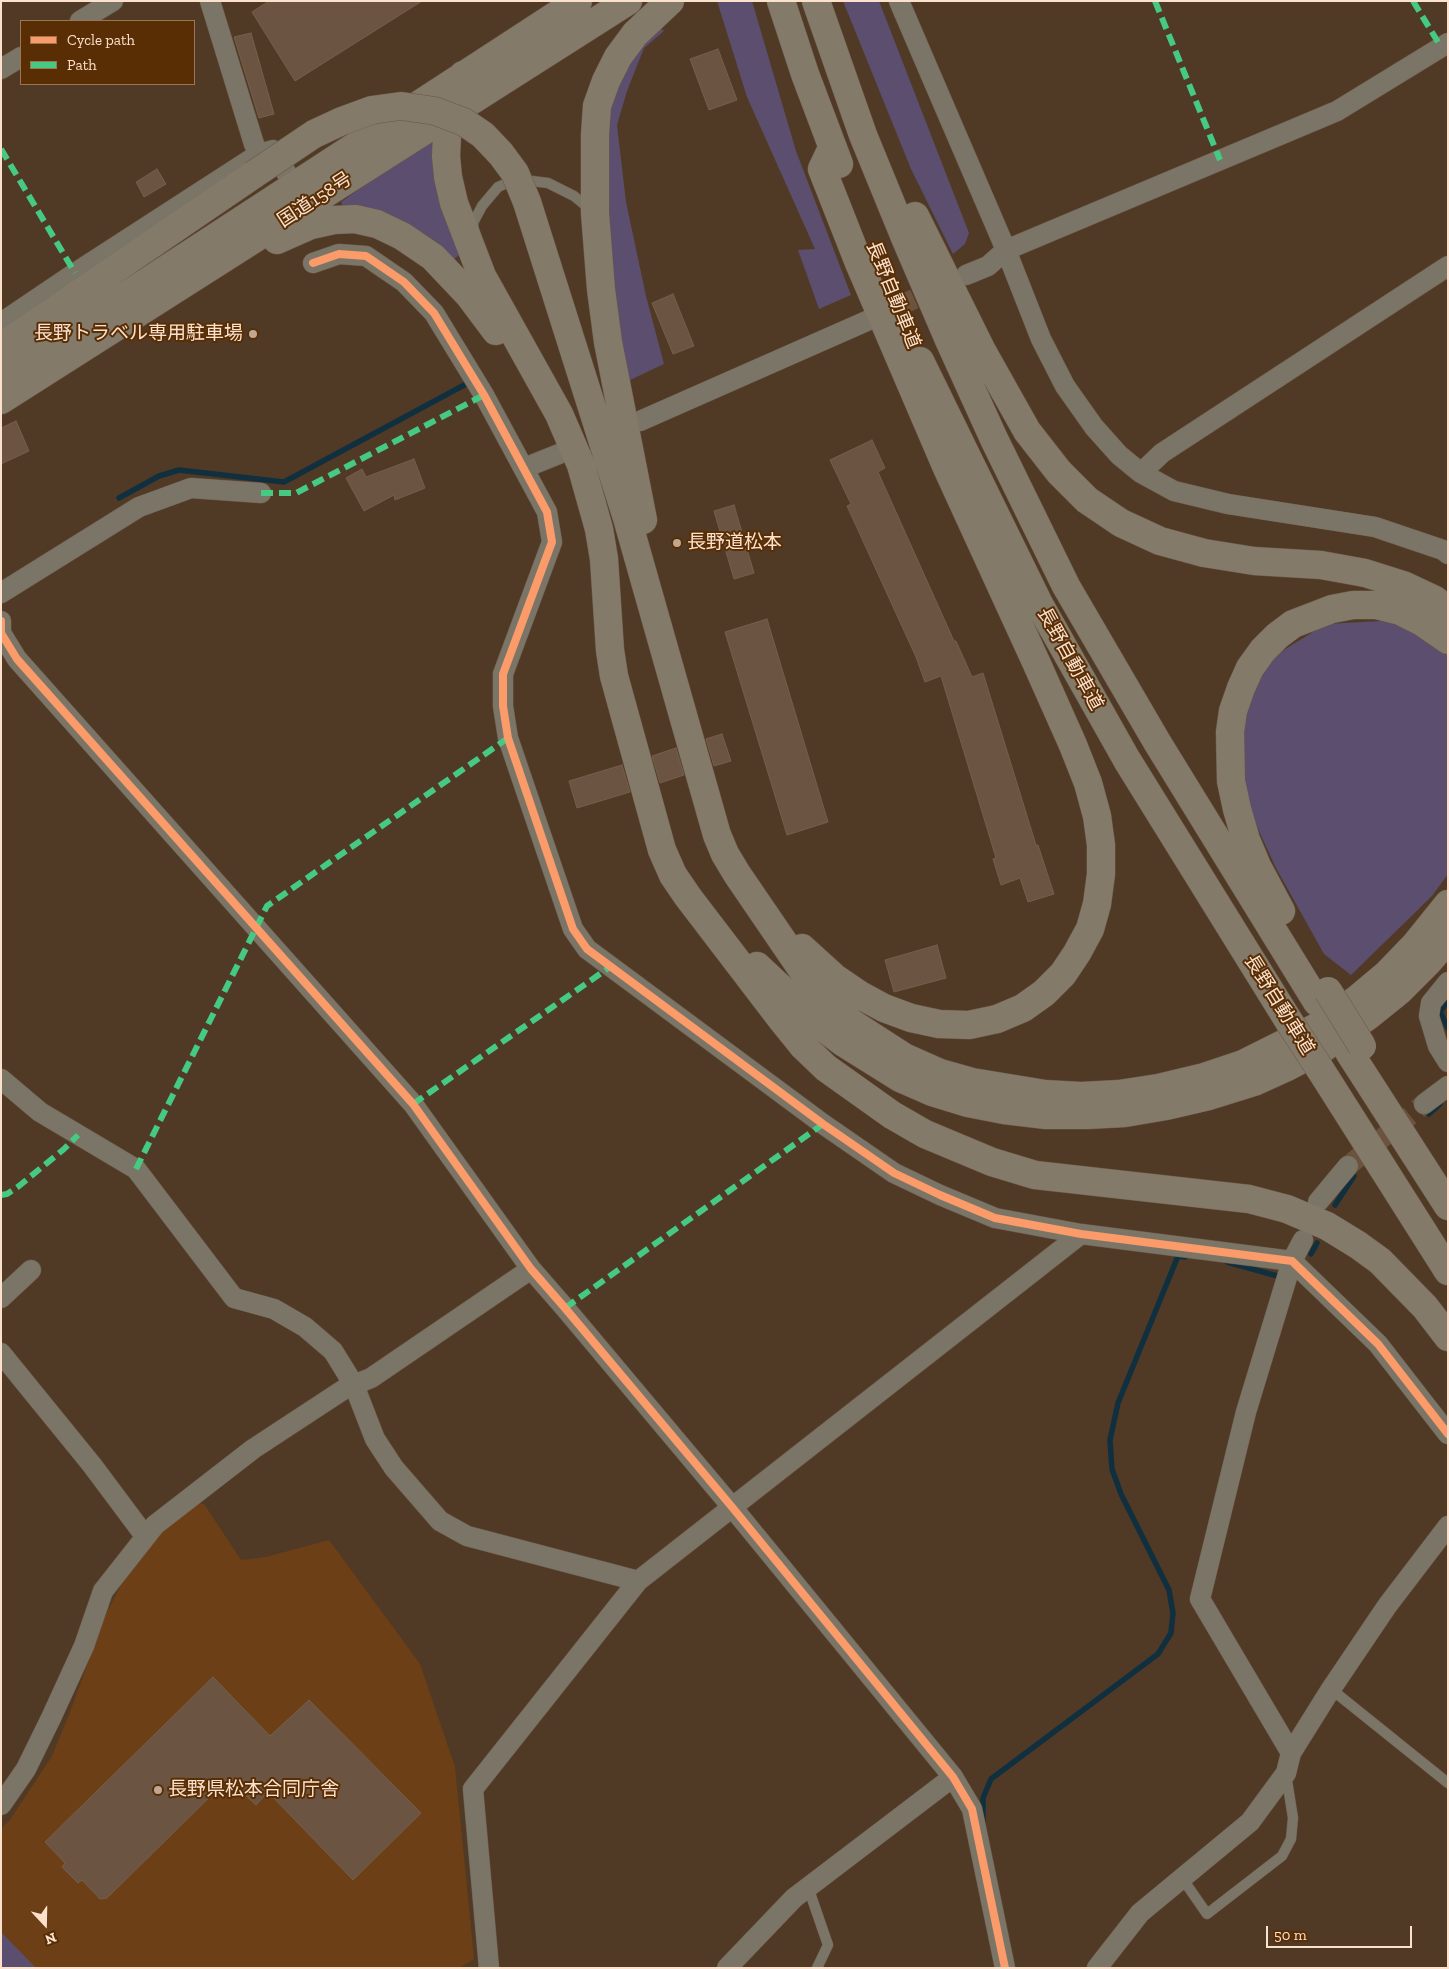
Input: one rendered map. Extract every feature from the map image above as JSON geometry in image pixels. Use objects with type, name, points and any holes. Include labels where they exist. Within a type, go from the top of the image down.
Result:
[{"type":"highway","name":"国道158号","points":[[1,377],[578,1]]},
{"type":"highway","name":"国道158号","points":[[1,400],[628,1]]},
{"type":"highway","points":[[667,660],[642,512],[608,342],[601,288],[595,214],[594,136],[597,106],[606,81],[618,57],[635,34],[670,1]]},
{"type":"highway","name":"長野自動車道","points":[[781,1],[832,148],[922,364],[1038,602],[1127,760],[1290,1023],[1448,1271]]},
{"type":"highway","name":"長野自動車道","points":[[816,1],[863,135],[929,294],[994,439],[1066,586],[1157,742],[1355,1049],[1448,1206]]},
{"type":"highway","points":[[823,1],[924,236],[981,350],[1027,431],[1059,472],[1087,500],[1121,522],[1160,541],[1204,553],[1254,560],[1321,565],[1365,573],[1403,585],[1434,600],[1448,610]]},
{"type":"highway","points":[[463,75],[450,113],[446,156],[454,203],[482,276],[559,414],[581,465],[599,529],[604,560],[610,650],[614,676],[662,850],[673,875],[782,1020],[803,1046],[826,1068],[856,1091],[925,1134],[992,1162],[1036,1175],[1249,1199],[1287,1209],[1327,1226],[1380,1261],[1425,1307],[1448,1337]]},
{"type":"highway","points":[[1,347],[256,164],[314,134],[372,110],[402,106],[435,111],[464,122],[483,135],[501,154],[515,173],[528,202],[627,518],[716,835],[737,874],[810,981],[830,1004],[853,1024],[904,1058],[940,1073],[972,1082],[1045,1094],[1119,1094],[1158,1088],[1204,1077],[1243,1064],[1315,1028],[1356,1000],[1388,974],[1415,945],[1448,904]]},
{"type":"highway","points":[[737,874],[787,934],[835,978],[860,995],[884,1008],[911,1018],[940,1024],[969,1025],[996,1019],[1023,1008],[1044,993],[1063,974],[1090,929],[1100,884],[1101,845],[1097,816],[1088,783],[1036,662],[947,468],[859,263],[822,169],[832,148]]},
{"type":"highway","points":[[163,298],[210,278],[286,236],[311,226],[334,220],[355,220],[377,224],[402,236],[433,257],[469,295],[559,414]]},
{"type":"highway","points":[[1322,997],[1257,866],[1236,809],[1231,781],[1229,749],[1233,710],[1250,668],[1263,650],[1293,624],[1332,609],[1353,605],[1376,605],[1400,611],[1422,622],[1448,640]]},
{"type":"highway","points":[[704,918],[819,1024],[873,1062],[900,1078],[941,1095],[1004,1110],[1046,1115],[1088,1115],[1141,1110],[1210,1096],[1254,1082],[1325,1046],[1368,1016],[1399,991],[1448,939]]},
{"type":"highway","points":[[1355,1049],[1448,1189]]},
{"type":"street","points":[[82,20],[113,1]]},
{"type":"street","points":[[210,1],[254,144],[256,164]]},
{"type":"street","points":[[900,1],[1006,250],[1040,339],[1065,386],[1094,427],[1119,455],[1141,473],[1174,492],[1228,504],[1375,527],[1443,550],[1448,554]]},
{"type":"street","points":[[966,275],[988,266],[1006,250],[1338,111],[1448,43]]},
{"type":"street","points":[[1,69],[20,58]]},
{"type":"street","points":[[1,323],[83,267],[256,164],[273,150],[294,186]]},
{"type":"street","points":[[313,263],[338,254],[366,256],[404,282],[434,313],[484,395],[547,512],[552,542],[503,674],[503,706],[508,738],[573,929],[587,949],[823,1124],[894,1173],[940,1195],[995,1218],[1081,1234],[1292,1261],[1378,1344],[1448,1434]]},
{"type":"street","points":[[1141,473],[1162,453],[1448,266]]},
{"type":"street","points":[[640,421],[869,320]]},
{"type":"street","points":[[524,468],[558,454]]},
{"type":"street","points":[[1,593],[139,507],[191,488],[261,493]]},
{"type":"street","points":[[1,621],[1,634],[17,659],[413,1104],[531,1269],[566,1308],[732,1508],[953,1778],[972,1809],[1005,1968]]},
{"type":"street","points":[[1448,982],[1431,1003],[1429,1016],[1438,1046],[1448,1062]]},
{"type":"street","points":[[1,1079],[40,1112],[136,1169],[234,1298],[274,1309],[305,1327],[333,1351],[354,1385],[375,1440],[394,1468],[440,1521],[467,1536],[638,1581]]},
{"type":"street","points":[[1424,1104],[1448,1086]]},
{"type":"street","points":[[1318,1202],[1348,1166]]},
{"type":"street","points":[[489,1968],[473,1789],[638,1581],[1081,1234]]},
{"type":"street","points":[[1291,1753],[1200,1599],[1246,1412],[1292,1261],[1303,1240]]},
{"type":"street","points":[[1,1805],[26,1769],[51,1718],[84,1646],[103,1591],[155,1525],[253,1449],[346,1388],[371,1378],[531,1269]]},
{"type":"street","points":[[1,1298],[31,1270]]},
{"type":"street","points":[[1,1353],[92,1465],[145,1536]]},
{"type":"street","points":[[1098,1968],[1140,1913],[1250,1822],[1286,1773],[1291,1753],[1331,1689],[1387,1606],[1448,1526]]},
{"type":"street","points":[[727,1968],[794,1898],[953,1778]]},
{"type":"lane","points":[[482,276],[473,223],[482,206],[498,187],[516,179],[548,183],[574,196],[595,214]]},
{"type":"lane","points":[[1331,1689],[1448,1783]]},
{"type":"lane","points":[[1182,1878],[1207,1914],[1282,1856],[1291,1839],[1293,1818],[1286,1773]]},
{"type":"lane","points":[[808,1887],[828,1945],[817,1968]]},
{"type":"shaded area","points":[[717,1],[752,1],[796,151],[851,295],[819,309],[798,250],[815,249],[747,97]]},
{"type":"shaded area","points":[[843,1],[879,1],[969,233],[965,244],[953,254],[911,169]]},
{"type":"shaded area","points":[[659,27],[664,31],[644,48],[627,91],[617,125],[626,202],[646,296],[664,364],[628,381],[616,330],[607,243],[609,107],[630,57]]},
{"type":"shaded area","points":[[436,135],[462,253],[449,263],[344,208],[341,202]]},
{"type":"shaded area","points":[[1381,621],[1411,625],[1448,655],[1448,874],[1432,896],[1351,975],[1324,954],[1276,868],[1252,816],[1244,774],[1240,728],[1252,685],[1274,656],[1326,624]]},
{"type":"shaded area","points":[[197,1503],[204,1504],[241,1560],[266,1557],[329,1540],[420,1664],[455,1767],[474,1959],[459,1968],[1,1968],[1,1829],[10,1820],[52,1756],[105,1616],[133,1565],[158,1535]]},
{"type":"shaded area","points":[[1,1932],[36,1968],[1,1968]]},
{"type":"building","points":[[269,1],[422,1],[295,81],[252,12]]},
{"type":"building","points":[[251,33],[274,114],[259,118],[234,37]]},
{"type":"building","points":[[718,49],[737,100],[709,110],[690,59]]},
{"type":"building","points":[[157,169],[166,184],[144,197],[136,182]]},
{"type":"building","points":[[673,294],[694,346],[673,354],[652,303]]},
{"type":"building","points":[[16,421],[29,451],[1,464],[1,428]]},
{"type":"building","points":[[872,440],[885,468],[878,472],[954,641],[956,641],[972,677],[983,673],[1036,845],[1038,845],[1054,894],[1028,902],[1020,878],[1001,885],[993,859],[996,858],[941,676],[925,682],[916,657],[847,506],[851,504],[830,460]]},
{"type":"building","points":[[414,459],[425,488],[395,500],[394,495],[364,511],[346,478],[362,469],[366,477]]},
{"type":"building","points":[[734,505],[754,573],[734,579],[714,511]]},
{"type":"building","points":[[767,619],[828,822],[787,835],[725,632]]},
{"type":"building","points":[[722,734],[731,761],[714,766],[706,739]]},
{"type":"building","points":[[676,748],[684,775],[660,783],[652,756]]},
{"type":"building","points":[[622,765],[630,792],[577,808],[569,781]]},
{"type":"building","points":[[937,945],[946,978],[894,992],[885,960]]},
{"type":"building","points":[[213,1677],[270,1736],[309,1700],[421,1813],[353,1880],[268,1792],[256,1805],[228,1779],[107,1898],[100,1899],[82,1880],[78,1883],[62,1867],[65,1863],[45,1842]]},
{"type":"waterway","points":[[119,498],[159,476],[179,470],[284,482],[468,383]]},
{"type":"waterway","points":[[1448,1001],[1440,1012],[1448,1028]]},
{"type":"waterway","points":[[1429,1114],[1440,1104]]},
{"type":"waterway","points":[[1335,1205],[1354,1176]]},
{"type":"waterway","points":[[1311,1254],[1317,1243]]},
{"type":"waterway","points":[[983,1820],[983,1798],[991,1779],[1158,1654],[1171,1633],[1173,1613],[1169,1590],[1121,1494],[1112,1469],[1110,1440],[1118,1403],[1178,1256],[1185,1257]]},
{"type":"waterway","points":[[1227,1262],[1281,1277]]},
{"type":"tunnel","points":[[869,320],[940,287]]},
{"type":"tunnel","points":[[1348,1166],[1424,1104]]},
{"type":"marked path","points":[[1155,1],[1220,160]]},
{"type":"marked path","points":[[1413,1],[1441,47]]},
{"type":"marked path","points":[[1,149],[75,273]]},
{"type":"marked path","points":[[261,493],[296,493],[484,395]]},
{"type":"marked path","points":[[136,1169],[267,906],[508,738]]},
{"type":"marked path","points":[[413,1104],[610,967]]},
{"type":"marked path","points":[[565,1308],[823,1124]]},
{"type":"marked path","points":[[1,1195],[7,1194],[19,1186],[78,1135]]},
{"type":"cycle path","points":[[313,263],[339,254],[366,256],[404,282],[434,313],[484,395],[547,512],[552,542],[503,674],[503,706],[508,738],[573,929],[587,949],[823,1124],[894,1173],[940,1195],[995,1218],[1081,1234],[1292,1261],[1378,1344],[1448,1434]]},
{"type":"cycle path","points":[[1,621],[1,633],[17,659],[413,1104],[531,1269],[732,1507],[953,1777],[972,1809],[1005,1968]]},
{"type":"place","name":"長野トラベル専用駐車場","points":[[253,334]]},
{"type":"place","name":"長野道松本","points":[[677,543]]},
{"type":"place","name":"長野県松本合同庁舎","points":[[158,1790]]}]
